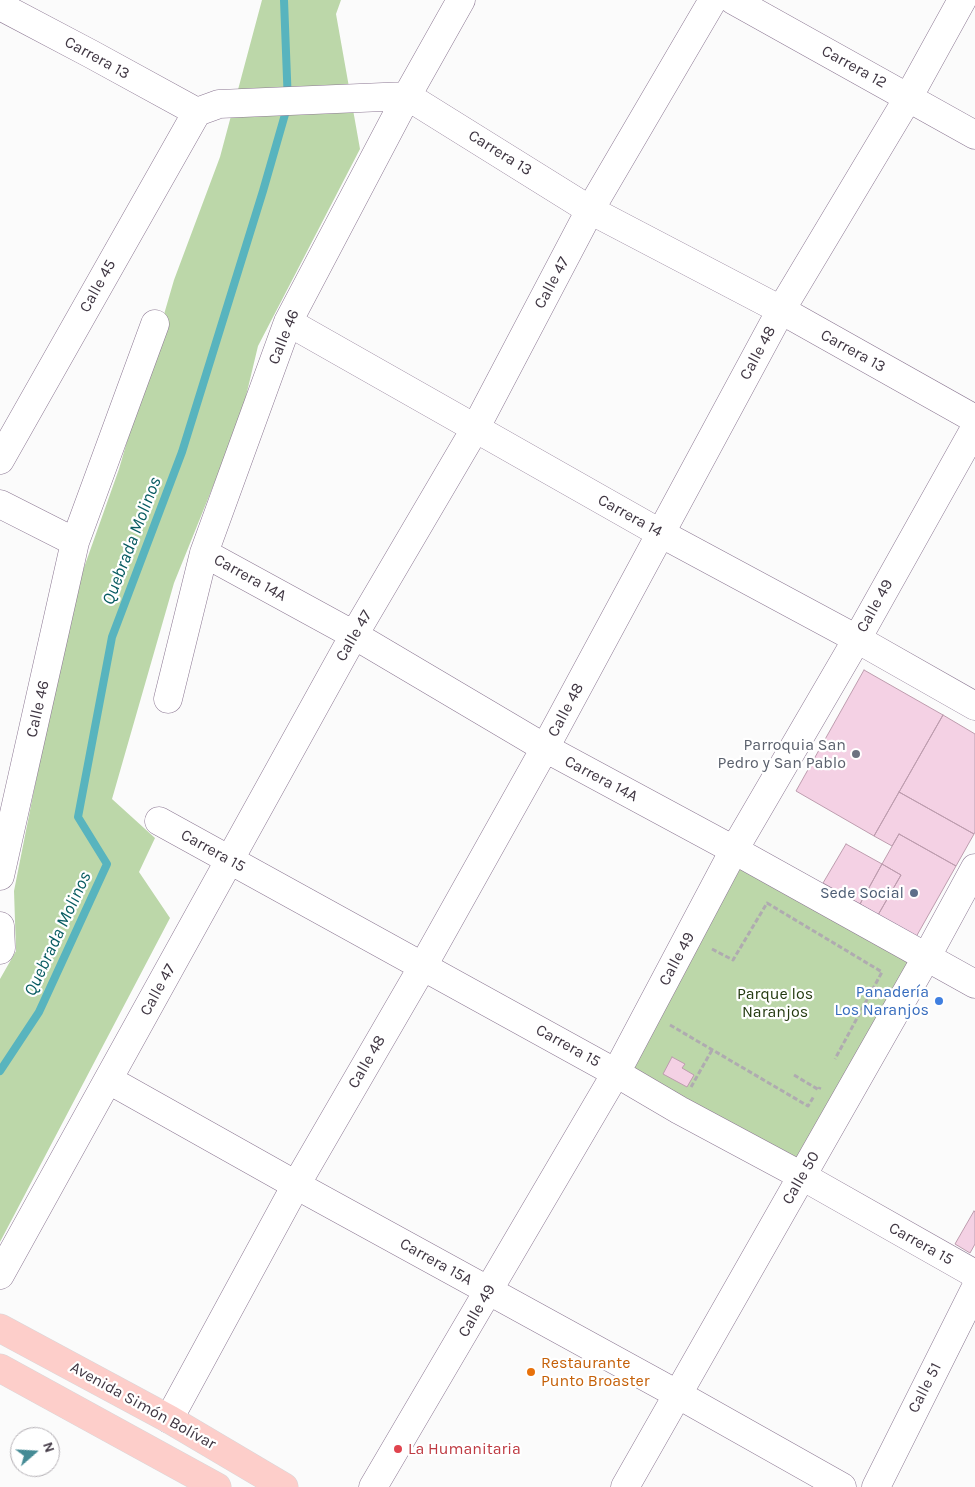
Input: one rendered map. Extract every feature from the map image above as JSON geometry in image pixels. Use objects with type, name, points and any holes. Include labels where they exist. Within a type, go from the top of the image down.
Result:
[{"type":"main road","name":"Avenida Simón Bolívar","points":[[0,1328],[169,1419],[284,1487]]},
{"type":"main road","points":[[0,1368],[218,1487]]},
{"type":"street","name":"Calle 46","points":[[168,699],[204,553],[288,322],[407,96],[462,0]]},
{"type":"street","name":"Calle 47","points":[[0,1275],[354,635],[475,429],[590,210],[714,0]]},
{"type":"street","name":"Carrera 12","points":[[733,0],[975,135]]},
{"type":"street","name":"Calle 48","points":[[169,1419],[296,1184],[545,748],[781,310],[908,98],[962,0]]},
{"type":"street","name":"Carrera 13","points":[[0,6],[197,112]]},
{"type":"street","points":[[197,112],[219,104],[407,96]]},
{"type":"street","name":"Carrera 13","points":[[407,96],[590,210],[781,310],[975,419]]},
{"type":"street","name":"Calle 45","points":[[0,460],[197,112]]},
{"type":"street","name":"Carrera 14","points":[[288,322],[660,533],[857,639],[975,706]]},
{"type":"street","name":"Calle 46","points":[[0,876],[75,542],[155,324]]},
{"type":"street","name":"Calle 49","points":[[373,1487],[616,1073],[734,850],[857,639],[975,428]]},
{"type":"street","points":[[0,504],[75,542]]},
{"type":"street","name":"Carrera 14A","points":[[204,553],[354,635],[545,748],[734,850],[975,984]]},
{"type":"street","name":"Carrera 15","points":[[159,821],[616,1073],[679,1110],[802,1176],[975,1274]]},
{"type":"street","name":"Calle 50","points":[[625,1487],[926,958],[975,868]]},
{"type":"street","points":[[0,926],[0,950]]},
{"type":"street","name":"Carrera 15A","points":[[109,1080],[488,1291],[678,1394],[842,1487]]},
{"type":"street","name":"Calle 51","points":[[876,1487],[975,1289]]},
{"type":"path","points":[[710,948],[733,960],[767,903],[882,972],[832,1066]]},
{"type":"path","points":[[667,1030],[670,1024],[808,1106],[810,1102]]},
{"type":"path","points":[[679,1110],[712,1050]]},
{"type":"path","points":[[794,1076],[819,1090],[823,1082]]},
{"type":"green space","points":[[262,0],[341,0],[336,14],[360,149],[258,346],[241,417],[174,583],[112,799],[155,838],[139,872],[170,918],[0,1242],[0,979],[16,951],[14,891],[41,755],[81,576],[119,469],[174,280],[220,157]]},
{"type":"green space","name":"Parque los Naranjos","points":[[734,850],[926,958],[802,1176],[616,1073]]},
{"type":"building","points":[[864,670],[943,715],[874,836],[796,791]]},
{"type":"building","points":[[943,715],[975,734],[974,834],[899,792]]},
{"type":"building","points":[[899,792],[974,834],[956,866],[899,834],[892,846],[874,836]]},
{"type":"building","points":[[899,834],[956,866],[916,937],[878,915],[901,875],[882,864]]},
{"type":"building","points":[[846,844],[882,864],[860,904],[823,883]]},
{"type":"building","points":[[882,864],[901,875],[878,915],[860,904]]},
{"type":"building","points":[[672,1057],[685,1064],[682,1068],[694,1075],[687,1087],[663,1074]]},
{"type":"building","points":[[974,1211],[975,1244],[970,1253],[955,1244]]},
{"type":"waterway","name":"Quebrada Molinos","points":[[0,1071],[39,1012],[107,864],[78,817],[112,637],[182,452],[288,104],[284,0]]},
{"type":"place","name":"Parroquia San Pedro y San Pablo","points":[[856,754]]},
{"type":"place","name":"Sede Social","points":[[914,893]]},
{"type":"place","name":"Panadería Los Naranjos","points":[[939,1001]]},
{"type":"place","name":"Restaurante Punto Broaster","points":[[531,1372]]},
{"type":"place","name":"La Humanitaria","points":[[398,1449]]}]
